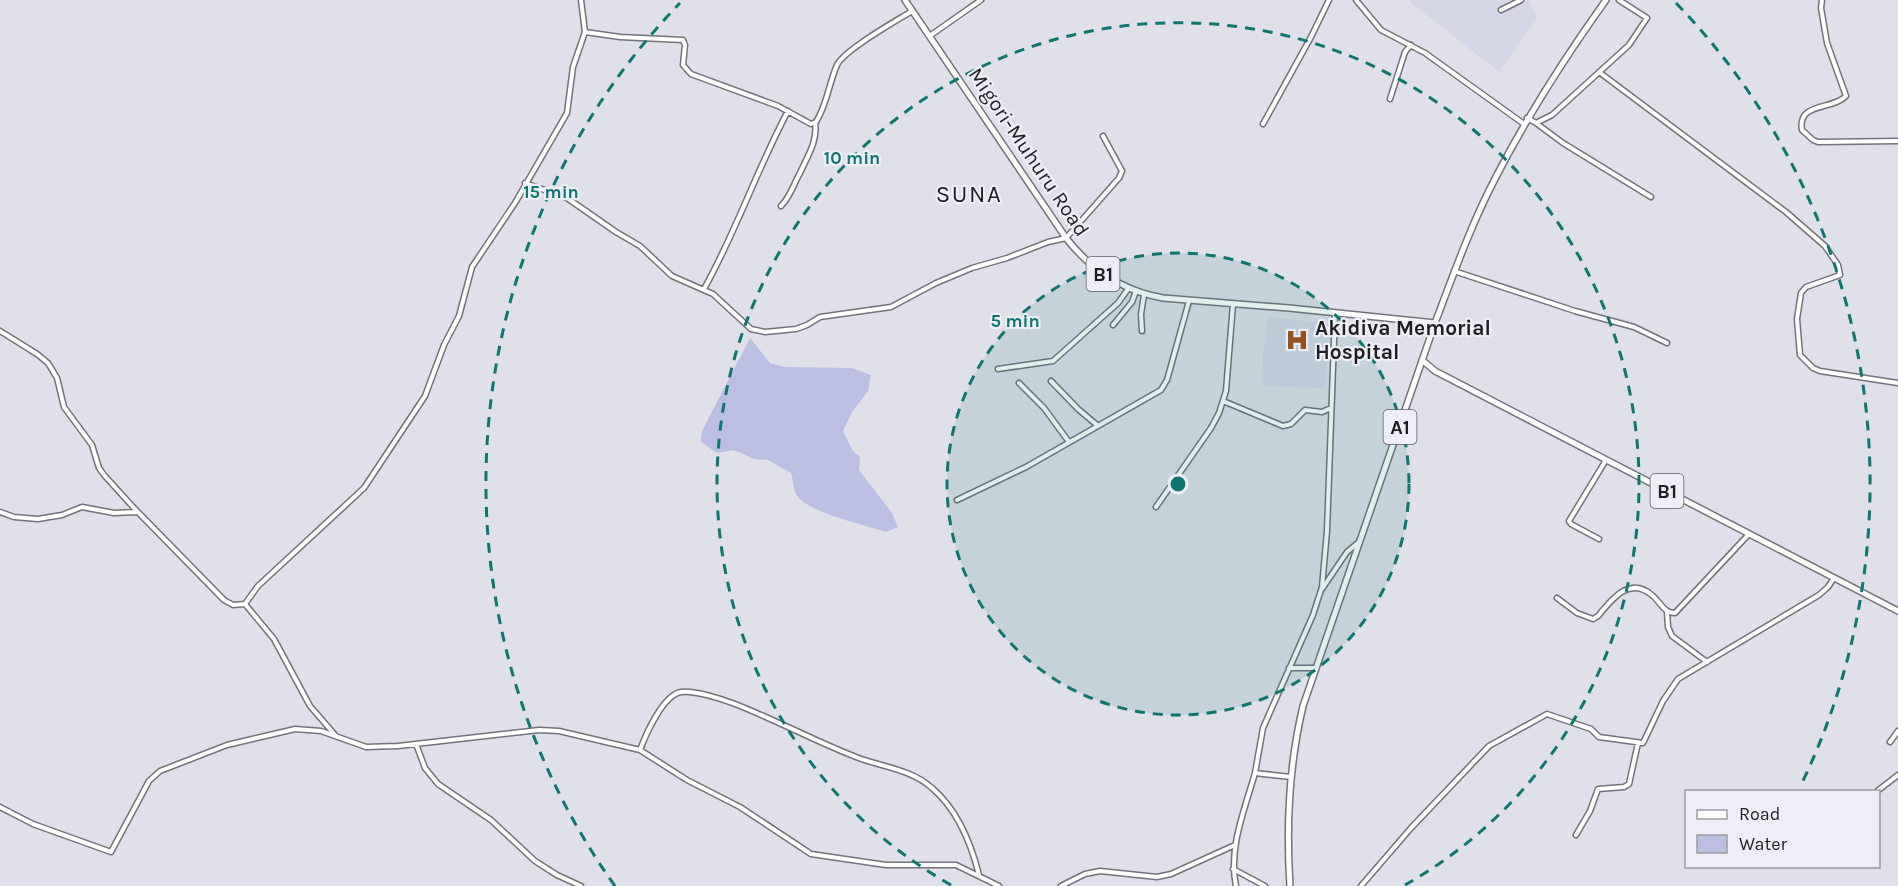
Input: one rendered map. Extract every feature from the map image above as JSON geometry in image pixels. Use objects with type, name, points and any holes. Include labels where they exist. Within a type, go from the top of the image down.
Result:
[{"type":"highway","name":"Migori-Muhuru Road","points":[[905,0],[1065,238],[1097,270],[1128,289],[1144,295],[1189,301],[1335,312],[1435,323]]},
{"type":"highway","name":"A1","points":[[1290,886],[1287,828],[1291,777],[1299,726],[1316,668],[1435,323],[1454,271],[1496,176],[1526,121],[1564,60],[1606,0]]},
{"type":"highway","name":"B1","points":[[1422,360],[1435,370],[1898,611]]},
{"type":"highway","name":"B1","points":[[1420,368],[1435,370]]},
{"type":"street","points":[[0,331],[38,354],[48,363],[57,378],[64,407],[92,445],[99,468],[138,512],[224,600],[233,605],[245,604],[258,586],[351,501],[372,478],[425,396],[444,345],[459,316],[472,267],[506,218],[567,113],[573,67],[585,32],[581,0]]},
{"type":"street","points":[[931,36],[981,0]]},
{"type":"street","points":[[1263,124],[1329,0]]},
{"type":"street","points":[[1356,0],[1378,28],[1411,45],[1526,121],[1536,123],[1557,139],[1651,197]]},
{"type":"street","points":[[1501,10],[1521,0]]},
{"type":"street","points":[[1536,123],[1552,115],[1599,72],[1632,41],[1647,19],[1646,16],[1619,0]]},
{"type":"street","points":[[1822,0],[1821,9],[1827,44],[1846,94],[1842,100],[1809,111],[1802,119],[1802,130],[1813,141],[1818,142],[1898,141]]},
{"type":"street","points":[[781,206],[790,196],[808,157],[816,136],[815,123],[821,114],[830,83],[841,58],[857,45],[913,11]]},
{"type":"street","points":[[585,32],[623,37],[683,40],[685,45],[682,65],[686,71],[788,111],[808,123],[815,123]]},
{"type":"street","points":[[1390,99],[1405,52],[1411,45]]},
{"type":"street","points":[[1599,72],[1786,212],[1825,246],[1833,256],[1840,271],[1839,275],[1806,287],[1801,293],[1797,319],[1799,352],[1811,367],[1831,373],[1898,383]]},
{"type":"street","points":[[704,289],[728,241],[755,176],[788,111]]},
{"type":"street","points":[[525,183],[567,198],[640,246],[672,276],[704,289],[722,300],[738,319],[751,329],[765,332],[796,329],[807,326],[820,317],[842,316],[891,307],[936,283],[972,268],[1065,238],[1122,171],[1103,136]]},
{"type":"street","points":[[1454,271],[1567,309],[1634,327],[1667,343]]},
{"type":"street","points":[[998,369],[1053,361],[1118,303],[1128,289]]},
{"type":"street","points":[[1113,325],[1132,302],[1136,291]]},
{"type":"street","points":[[1142,331],[1141,314],[1144,295]]},
{"type":"street","points":[[957,500],[1026,467],[1161,390],[1167,380],[1189,301]]},
{"type":"street","points":[[1156,507],[1211,428],[1223,401],[1230,352],[1233,303]]},
{"type":"street","points":[[1236,886],[1233,869],[1235,845],[1255,773],[1263,728],[1321,592],[1327,531],[1335,312]]},
{"type":"street","points":[[1051,381],[1097,425]]},
{"type":"street","points":[[1019,383],[1044,408],[1069,442]]},
{"type":"street","points":[[1223,401],[1283,426],[1291,423],[1305,410],[1322,412],[1331,418]]},
{"type":"street","points":[[1322,412],[1331,408]]},
{"type":"street","points":[[1599,539],[1569,521],[1606,459]]},
{"type":"street","points":[[0,512],[31,519],[56,516],[82,507],[114,513],[138,512]]},
{"type":"street","points":[[1668,621],[1750,534]]},
{"type":"street","points":[[1321,592],[1341,559],[1359,542]]},
{"type":"street","points":[[1361,886],[1411,828],[1489,746],[1546,714],[1591,729],[1598,737],[1638,743],[1645,741],[1657,711],[1674,683],[1684,674],[1822,593],[1834,578]]},
{"type":"street","points":[[1557,598],[1577,613],[1593,619],[1624,590],[1633,588],[1652,595],[1667,611],[1675,613]]},
{"type":"street","points":[[245,604],[280,649],[310,706],[336,737]]},
{"type":"street","points":[[1667,611],[1668,627],[1672,636],[1707,662]]},
{"type":"street","points":[[1289,668],[1316,668]]},
{"type":"street","points":[[640,750],[659,713],[675,694],[688,692],[734,704],[858,758],[910,774],[925,782],[938,793],[964,831],[979,876]]},
{"type":"street","points":[[0,807],[33,824],[111,852],[149,781],[160,771],[227,745],[295,729],[321,731],[366,747],[549,730],[626,745],[640,750],[687,780],[740,807],[811,854],[886,865],[949,864],[960,866],[999,886]]},
{"type":"street","points":[[1890,742],[1898,731]]},
{"type":"street","points":[[1576,835],[1590,811],[1598,789],[1624,787],[1629,784],[1638,743]]},
{"type":"street","points":[[416,744],[425,768],[438,783],[491,820],[535,861],[580,886]]},
{"type":"street","points":[[1255,773],[1291,777]]},
{"type":"street","points":[[1879,790],[1898,775]]},
{"type":"street","points":[[1060,886],[1085,874],[1100,871],[1164,876],[1235,845]]},
{"type":"street","points":[[1233,869],[1265,886]]},
{"type":"shaded area","points":[[1529,0],[1537,18],[1499,72],[1409,1]]},
{"type":"shaded area","name":"Akidiva Memorial Hospital","points":[[1268,317],[1330,324],[1326,388],[1262,386]]},
{"type":"water","points":[[750,338],[770,363],[784,367],[852,368],[871,375],[868,391],[852,412],[843,431],[853,451],[860,457],[859,470],[892,513],[898,527],[886,532],[822,512],[810,506],[795,492],[791,473],[768,460],[754,459],[734,450],[717,453],[701,442],[702,431]]},
{"type":"place","name":"Akidiva Memorial Hospital","points":[[1297,340]]},
{"type":"district","name":"SUNA","points":[[969,194]]}]
